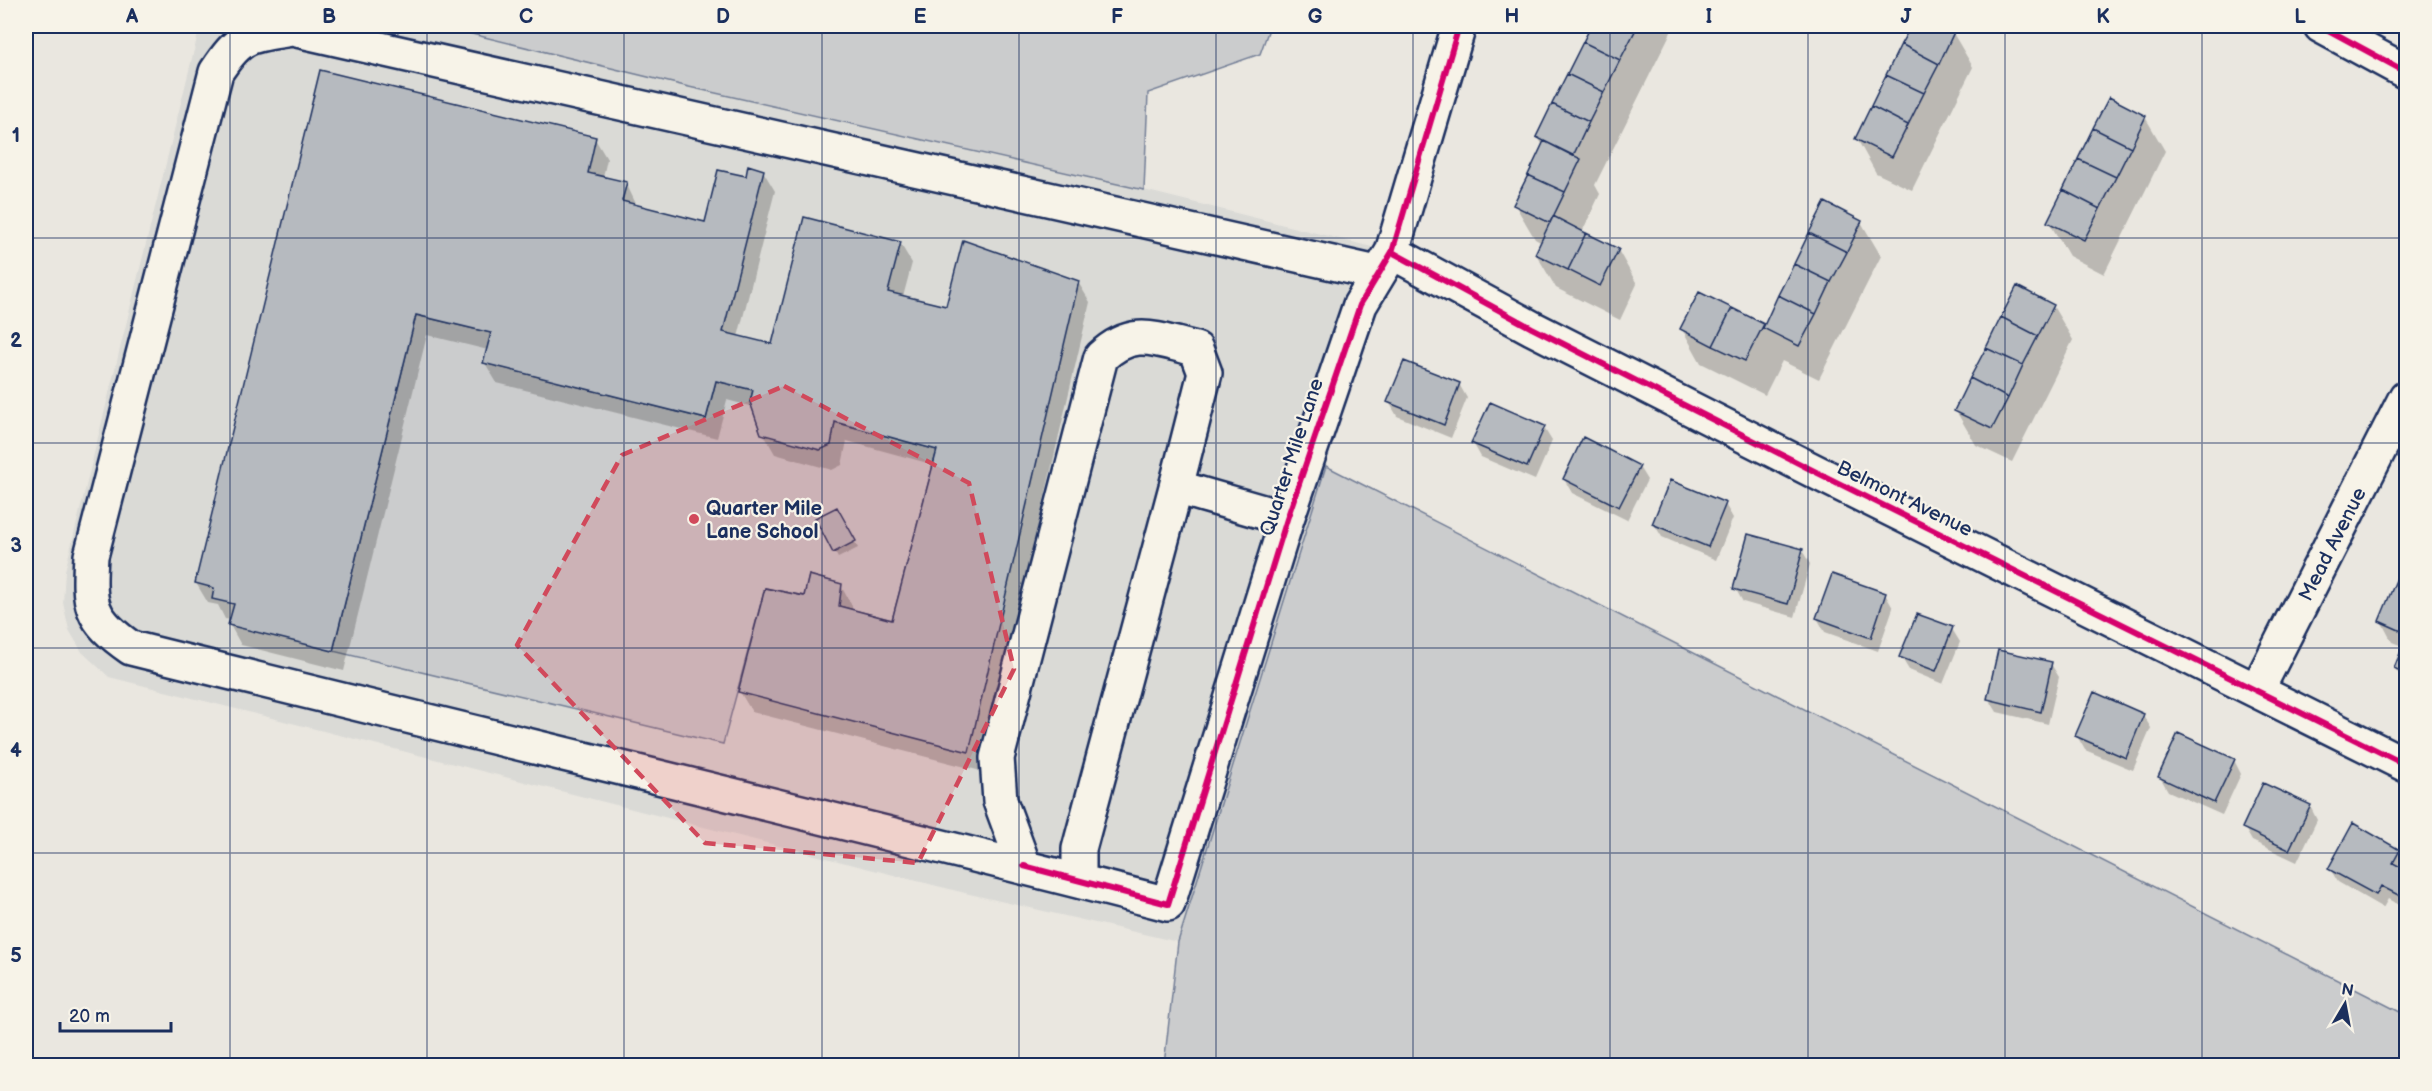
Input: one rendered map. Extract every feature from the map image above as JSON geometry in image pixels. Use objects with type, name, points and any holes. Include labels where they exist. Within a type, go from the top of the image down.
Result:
[{"type":"street","name":"Quarter Mile Lane","points":[[1168,904],[1287,519],[1360,305],[1385,262],[1458,26]]},
{"type":"street","points":[[2321,26],[2406,72]]},
{"type":"street","name":"Belmont Avenue","points":[[1168,904],[1024,866],[557,754],[131,648],[105,630],[88,597],[91,556],[216,72],[232,47],[254,35],[292,29],[1385,262],[1532,328],[2406,765]]},
{"type":"street","points":[[1024,866],[1000,801],[997,758],[1101,357],[1118,342],[1143,337],[1196,349],[1205,373],[1079,849],[1079,881]]},
{"type":"street","name":"Mead Avenue","points":[[2258,690],[2406,397]]},
{"type":"street","points":[[1176,487],[1287,519]]},
{"type":"highlighted area","points":[[784,386],[969,483],[1014,669],[918,863],[705,843],[517,645],[622,455]]},
{"type":"shaded area","name":"Quarter Mile Lane School","points":[[200,26],[439,26],[689,87],[1144,190],[1392,252],[1178,942],[965,893],[109,677],[82,652],[69,630],[63,603],[65,571]]},
{"type":"shaded area","points":[[439,26],[1270,26],[1260,54],[1148,93],[1144,190],[689,87]]},
{"type":"shaded area","points":[[416,315],[491,333],[484,363],[706,419],[716,381],[753,390],[750,402],[761,433],[820,450],[831,444],[835,422],[937,450],[892,620],[839,606],[841,584],[809,575],[804,596],[765,588],[723,744],[333,651]]},
{"type":"shaded area","points":[[1326,466],[2406,1015],[2406,1065],[1164,1065],[1178,942]]},
{"type":"building","points":[[1591,26],[1629,26],[1636,29],[1620,60],[1583,42]]},
{"type":"building","points":[[1911,26],[1941,26],[1954,32],[1939,64],[1901,44]]},
{"type":"building","points":[[1583,42],[1620,60],[1604,92],[1567,74]]},
{"type":"building","points":[[1901,44],[1939,64],[1924,93],[1886,75]]},
{"type":"building","points":[[320,70],[596,137],[588,173],[627,182],[622,201],[705,222],[718,170],[746,176],[748,165],[764,170],[723,332],[772,344],[804,217],[901,242],[888,292],[946,306],[963,240],[1079,281],[969,752],[738,692],[765,588],[804,596],[809,575],[842,584],[839,606],[892,620],[937,450],[835,422],[831,445],[820,450],[761,434],[750,402],[753,390],[716,381],[706,419],[483,363],[491,333],[416,315],[333,651],[228,625],[234,604],[212,599],[214,588],[195,583]]},
{"type":"building","points":[[1567,74],[1604,92],[1589,122],[1552,104]]},
{"type":"building","points":[[1886,75],[1924,93],[1908,125],[1871,106]]},
{"type":"building","points":[[2109,97],[2146,116],[2131,147],[2093,128]]},
{"type":"building","points":[[1552,104],[1589,122],[1573,156],[1536,137]]},
{"type":"building","points":[[1871,106],[1908,125],[1892,157],[1855,139]]},
{"type":"building","points":[[2093,128],[2131,147],[2116,177],[2078,159]]},
{"type":"building","points":[[1544,141],[1581,159],[1565,192],[1528,175]]},
{"type":"building","points":[[2078,159],[2116,177],[2100,209],[2063,190]]},
{"type":"building","points":[[1528,175],[1565,192],[1550,223],[1513,205]]},
{"type":"building","points":[[2063,190],[2100,209],[2084,240],[2047,222]]},
{"type":"building","points":[[1825,202],[1862,221],[1847,252],[1809,233]]},
{"type":"building","points":[[1553,216],[1586,233],[1568,270],[1535,254]]},
{"type":"building","points":[[1586,233],[1619,249],[1600,286],[1568,270]]},
{"type":"building","points":[[1809,233],[1847,252],[1831,282],[1794,264]]},
{"type":"building","points":[[1794,264],[1831,282],[1816,314],[1778,295]]},
{"type":"building","points":[[2017,286],[2054,305],[2038,336],[2001,317]]},
{"type":"building","points":[[1699,292],[1732,308],[1713,346],[1680,329]]},
{"type":"building","points":[[1778,295],[1816,314],[1799,346],[1763,328]]},
{"type":"building","points":[[1732,308],[1764,324],[1745,361],[1713,346]]},
{"type":"building","points":[[2001,317],[2038,336],[2023,365],[1986,348]]},
{"type":"building","points":[[1986,348],[2023,365],[2008,398],[1970,378]]},
{"type":"building","points":[[1404,361],[1460,383],[1444,425],[1387,402]]},
{"type":"building","points":[[1970,378],[2008,398],[1992,429],[1954,411]]},
{"type":"building","points":[[1490,402],[1545,426],[1527,467],[1471,443]]},
{"type":"building","points":[[1583,437],[1640,466],[1619,507],[1563,479]]},
{"type":"building","points":[[1670,480],[1726,503],[1708,547],[1652,524]]},
{"type":"building","points":[[837,507],[856,541],[833,553],[815,518]]},
{"type":"building","points":[[1748,534],[1803,549],[1788,604],[1733,589]]},
{"type":"building","points":[[2406,556],[2406,633],[2379,621]]},
{"type":"building","points":[[1832,574],[1886,593],[1871,638],[1816,618]]},
{"type":"building","points":[[1917,614],[1953,627],[1936,671],[1899,657]]},
{"type":"building","points":[[2406,639],[2406,674],[2394,668]]},
{"type":"building","points":[[1998,650],[2052,662],[2041,712],[1987,699]]},
{"type":"building","points":[[2094,692],[2144,714],[2126,758],[2075,736]]},
{"type":"building","points":[[2178,733],[2235,759],[2214,803],[2158,777]]},
{"type":"building","points":[[2263,783],[2311,805],[2289,850],[2242,828]]},
{"type":"building","points":[[2353,823],[2400,850],[2393,863],[2406,870],[2406,885],[2400,896],[2381,886],[2376,895],[2328,869]]},
{"type":"cycle path","points":[[1024,866],[1168,904],[1287,519],[1360,305],[1392,252],[1459,26]]},
{"type":"cycle path","points":[[2321,26],[2406,72]]},
{"type":"cycle path","points":[[1392,252],[1532,328],[1816,472],[2406,765]]},
{"type":"place","name":"Quarter Mile Lane School","points":[[694,519]]}]
